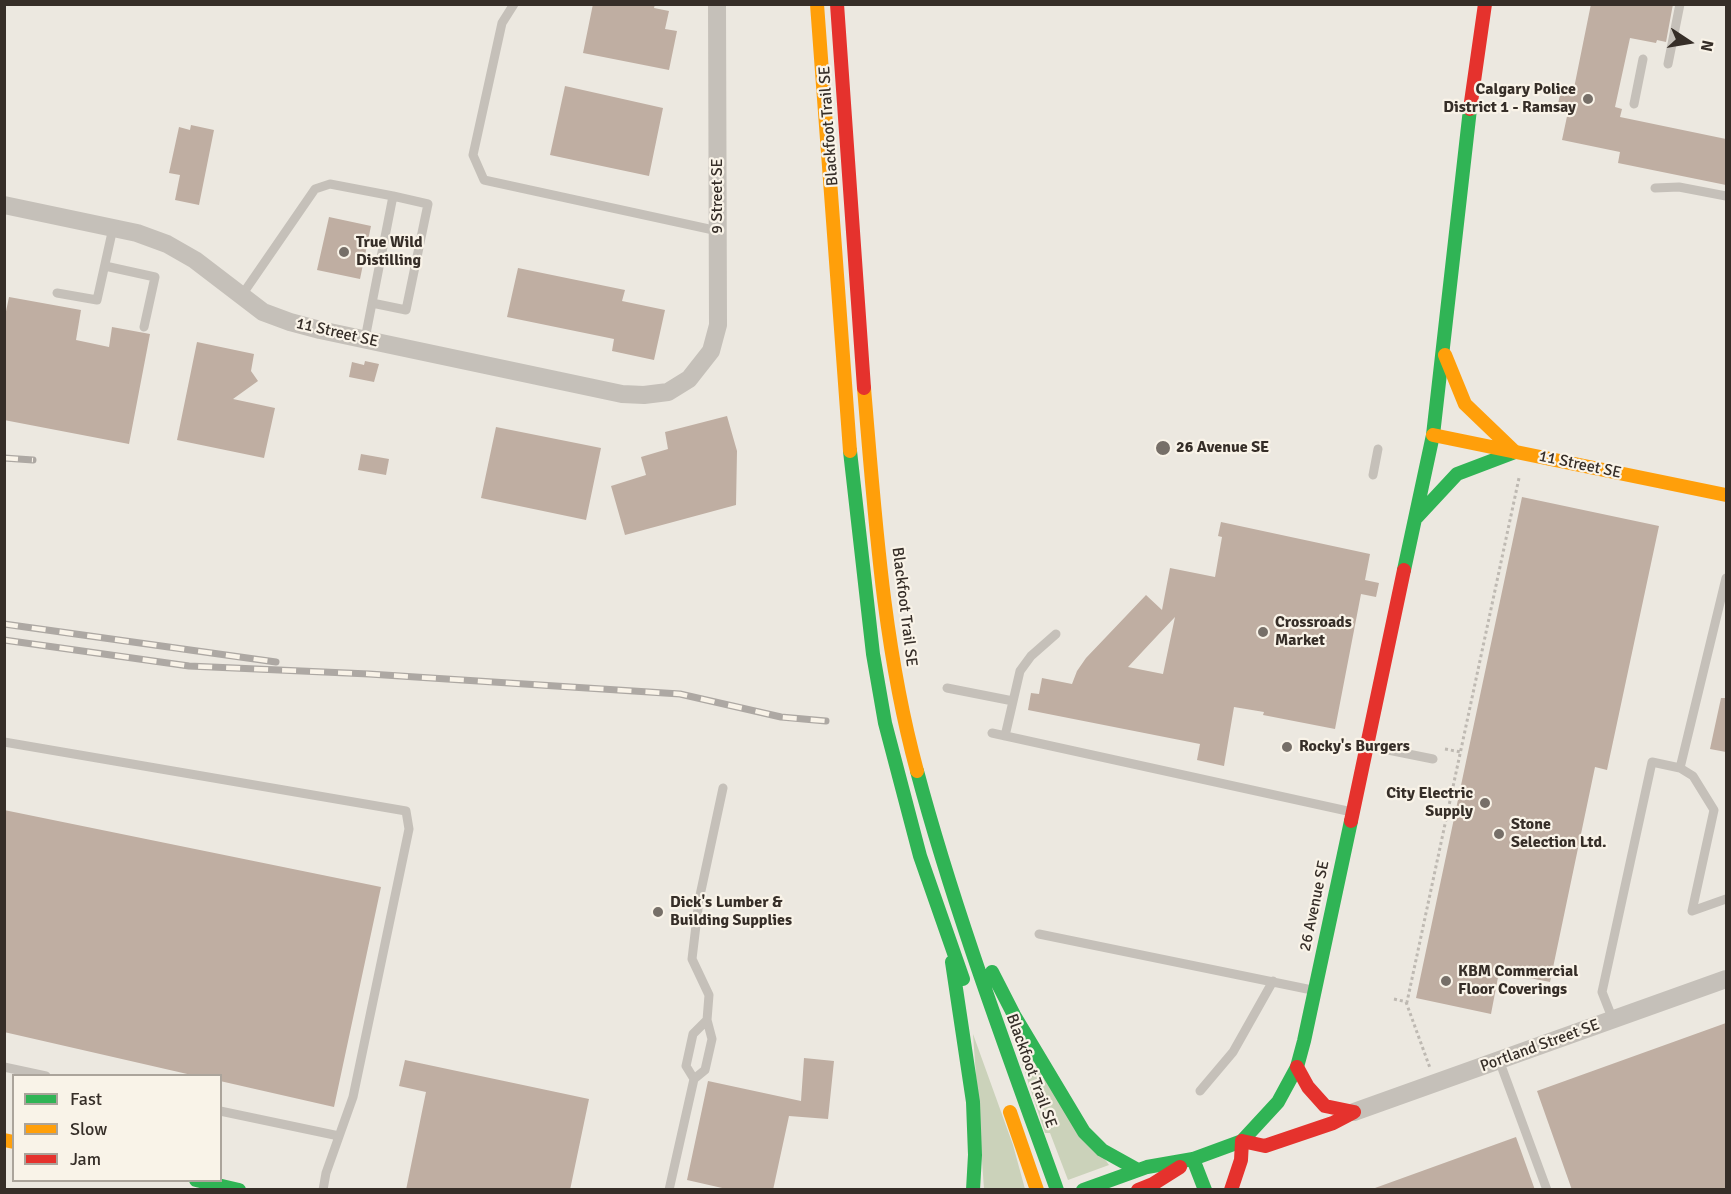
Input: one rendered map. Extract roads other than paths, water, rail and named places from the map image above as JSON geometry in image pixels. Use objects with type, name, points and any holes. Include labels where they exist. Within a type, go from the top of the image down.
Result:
[{"type":"main road","name":"Blackfoot Trail SE","points":[[818,4],[852,485],[873,654],[885,723],[920,856],[974,1010]]},
{"type":"main road","name":"Blackfoot Trail SE","points":[[837,4],[860,340],[874,499],[891,651],[914,761],[932,828],[967,937],[1057,1190]]},
{"type":"main road","name":"26 Avenue SE","points":[[1085,1189],[1138,1170],[1194,1159],[1242,1141],[1278,1102],[1297,1067],[1433,435],[1469,120],[1485,4]]},
{"type":"main road","points":[[1416,517],[1457,474],[1515,452],[1465,404],[1444,352]]},
{"type":"main road","name":"11 Street SE","points":[[1433,435],[1726,495]]},
{"type":"main road","points":[[967,937],[992,971],[1014,1016],[1084,1132],[1103,1152],[1138,1170]]},
{"type":"main road","points":[[950,944],[954,991],[966,1050],[973,1113],[976,1162],[973,1190]]},
{"type":"main road","points":[[1297,1067],[1308,1087],[1325,1106],[1354,1112]]},
{"type":"main road","name":"Blackfoot Trail SE","points":[[1004,1097],[1037,1190]]},
{"type":"main road","points":[[1231,1190],[1241,1160],[1242,1141],[1265,1146],[1333,1123],[1354,1112]]},
{"type":"main road","points":[[1194,1159],[1205,1190]]},
{"type":"main road","name":"26 Avenue SE","points":[[1138,1190],[1159,1187],[1194,1159]]},
{"type":"main road","points":[[205,1182],[239,1190]]},
{"type":"street","name":"9 Street SE","points":[[689,379],[711,351],[718,325],[717,4]]},
{"type":"street","name":"11 Street SE","points":[[4,206],[137,233],[167,244],[195,260],[262,312],[290,322],[622,393],[644,396],[668,392],[689,379]]},
{"type":"street","name":"Portland Street SE","points":[[1354,1112],[1726,979]]},
{"type":"lane","points":[[514,4],[502,23],[474,155],[484,180],[718,231]]},
{"type":"lane","points":[[1668,64],[1680,4]]},
{"type":"lane","points":[[1634,104],[1643,59]]},
{"type":"lane","points":[[242,295],[315,189],[330,184],[428,204],[406,310],[372,303]]},
{"type":"lane","points":[[1655,188],[1679,187],[1726,196]]},
{"type":"lane","points":[[365,339],[393,196]]},
{"type":"lane","points":[[57,292],[97,300],[113,228]]},
{"type":"lane","points":[[105,266],[155,277],[144,327]]},
{"type":"lane","points":[[1373,475],[1378,449]]},
{"type":"lane","points":[[1680,768],[1726,579]]},
{"type":"lane","points":[[1005,736],[1020,671],[1031,656],[1056,634]]},
{"type":"lane","points":[[946,688],[1013,700]]},
{"type":"lane","points":[[992,733],[1352,812]]},
{"type":"lane","points":[[4,742],[406,811],[409,829],[352,1097],[326,1173],[323,1190]]},
{"type":"lane","points":[[1366,746],[1434,759]]},
{"type":"lane","points":[[1612,1020],[1602,992],[1652,762],[1680,768],[1693,776],[1714,810],[1692,911],[1726,899]]},
{"type":"lane","points":[[669,1190],[694,1079],[705,1070],[712,1039],[706,1020],[709,994],[693,959],[699,900],[723,788]]},
{"type":"lane","points":[[1039,934],[1315,990]]},
{"type":"lane","points":[[1200,1091],[1233,1052],[1273,981]]},
{"type":"lane","points":[[694,1079],[686,1066],[693,1034],[706,1020]]},
{"type":"lane","points":[[1499,1060],[1547,1190]]},
{"type":"lane","points":[[4,1067],[37,1074]]},
{"type":"lane","points":[[222,1111],[339,1136]]},
{"type":"railway","points":[[4,458],[33,460]]},
{"type":"railway","points":[[4,624],[276,662]]},
{"type":"railway","points":[[4,640],[189,666],[369,674],[680,694],[781,717],[826,721]]},
{"type":"place","name":"Calgary Police District 1 - Ramsay","points":[[1588,99]]},
{"type":"place","name":"True Wild Distilling","points":[[344,252]]},
{"type":"place","name":"26 Avenue SE","points":[[1163,448]]},
{"type":"place","name":"Crossroads Market","points":[[1263,632]]},
{"type":"place","name":"Rocky's Burgers","points":[[1287,747]]},
{"type":"place","name":"City Electric Supply","points":[[1485,803]]},
{"type":"place","name":"Stone Selection Ltd.","points":[[1499,834]]},
{"type":"place","name":"Dick's Lumber & Building Supplies","points":[[658,912]]},
{"type":"place","name":"KBM Commercial Floor Coverings","points":[[1446,981]]}]
